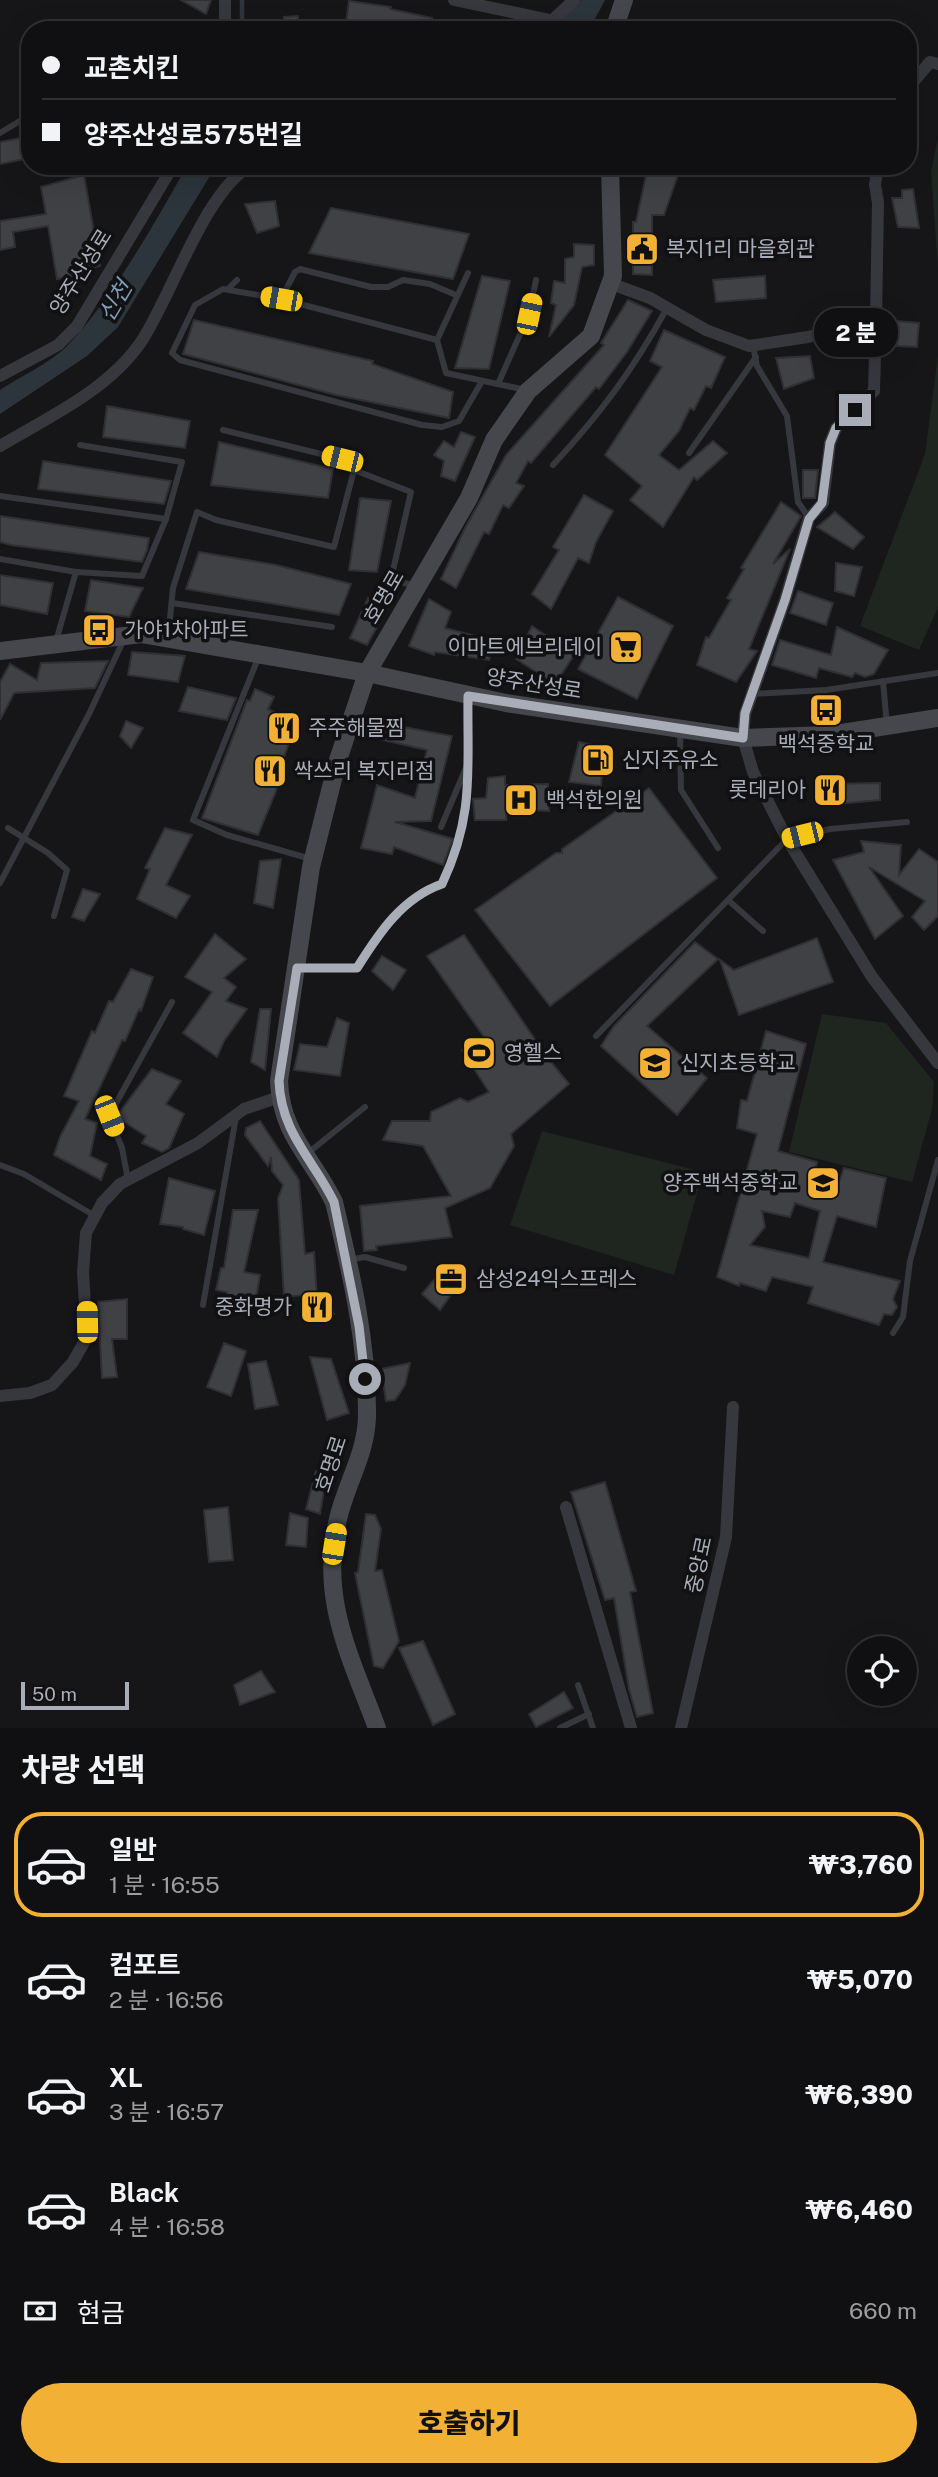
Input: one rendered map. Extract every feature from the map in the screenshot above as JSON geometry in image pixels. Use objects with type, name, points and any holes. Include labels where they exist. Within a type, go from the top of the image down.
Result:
[{"type":"street","points":[[225,0],[225,21]]},
{"type":"street","points":[[454,0],[532,21]]},
{"type":"street","points":[[555,21],[574,0]]},
{"type":"street","points":[[617,21],[624,0]]},
{"type":"street","points":[[917,78],[935,59]]},
{"type":"street","name":"양주산성로","points":[[0,376],[58,345],[77,326],[168,175]]},
{"type":"street","points":[[0,446],[114,373],[140,343],[223,188],[239,175]]},
{"type":"street","name":"호명로","points":[[377,1728],[341,1634],[331,1590],[338,1518],[363,1447],[367,1419],[362,1348],[334,1202],[326,1185],[304,1157],[279,1097],[279,1081],[313,860],[337,763],[367,673],[468,498],[494,440],[528,391],[591,336],[612,284],[610,175]]},
{"type":"street","points":[[876,175],[874,391],[836,428],[830,443],[822,503],[809,519],[745,713],[743,738],[753,772],[787,839],[872,977],[938,1063]]},
{"type":"street","points":[[612,284],[754,351],[876,319]]},
{"type":"street","name":"양주산성로","points":[[0,651],[55,642],[126,636],[168,638],[367,673],[468,696],[743,738],[791,738],[887,728],[938,718]]},
{"type":"street","points":[[0,1396],[30,1393],[52,1384],[73,1362],[87,1337],[83,1272],[86,1233],[102,1203],[128,1180],[198,1143],[236,1115],[279,1097]]},
{"type":"street","name":"중앙로","points":[[681,1728],[726,1537],[733,1407]]},
{"type":"street","points":[[566,1507],[631,1728]]},
{"type":"lane","points":[[0,132],[21,120]]},
{"type":"lane","points":[[281,299],[295,272],[300,269],[371,288],[388,287],[403,280],[430,284],[456,295]]},
{"type":"lane","points":[[468,273],[437,340],[446,373],[528,391]]},
{"type":"lane","points":[[228,289],[237,280]]},
{"type":"lane","points":[[498,384],[529,314],[536,280]]},
{"type":"lane","points":[[437,340],[281,299],[223,289],[195,305],[172,353],[180,360],[364,411],[442,427],[459,421],[482,381]]},
{"type":"lane","points":[[553,465],[601,414],[639,360],[667,308]]},
{"type":"lane","points":[[689,453],[754,351]]},
{"type":"lane","points":[[754,351],[772,395],[787,416],[798,502],[809,519]]},
{"type":"lane","points":[[223,430],[342,459],[354,470],[411,492],[391,579],[416,587]]},
{"type":"lane","points":[[0,559],[76,572],[142,576],[166,519],[182,462],[80,445]]},
{"type":"lane","points":[[168,638],[173,588],[197,512],[216,520],[334,547],[354,470]]},
{"type":"lane","points":[[0,496],[166,519]]},
{"type":"lane","points":[[55,642],[76,572]]},
{"type":"lane","points":[[172,603],[332,626]]},
{"type":"lane","points":[[0,883],[89,714],[126,636]]},
{"type":"lane","points":[[260,655],[193,820],[227,835],[313,860]]},
{"type":"lane","points":[[751,694],[826,690],[938,673]]},
{"type":"lane","points":[[883,681],[887,728]]},
{"type":"lane","points":[[297,968],[357,968],[383,926],[423,890],[442,884],[463,832],[469,761],[468,696]]},
{"type":"lane","points":[[680,730],[681,790],[719,848]]},
{"type":"lane","points":[[441,827],[469,761]]},
{"type":"lane","points":[[596,1036],[787,839],[830,829],[907,822]]},
{"type":"lane","points":[[8,828],[48,853],[67,870],[54,916]]},
{"type":"lane","points":[[728,900],[763,931]]},
{"type":"lane","points":[[128,1180],[122,1148],[109,1116],[172,1002]]},
{"type":"lane","points":[[304,1157],[365,1107]]},
{"type":"lane","points":[[203,1305],[236,1115]]},
{"type":"lane","points":[[893,1333],[904,1317],[910,1261],[938,1160]]},
{"type":"lane","points":[[0,1165],[24,1174],[95,1216]]},
{"type":"lane","points":[[346,1261],[365,1257],[404,1268]]},
{"type":"lane","points":[[578,1685],[593,1728]]},
{"type":"lane","points":[[560,1728],[589,1714]]},
{"type":"shaded area","points":[[938,138],[938,268],[931,171]]},
{"type":"shaded area","points":[[938,356],[938,607],[919,650],[860,626],[925,454]]},
{"type":"shaded area","points":[[822,1014],[886,1023],[934,1082],[932,1109],[912,1182],[789,1152]]},
{"type":"shaded area","points":[[542,1131],[703,1172],[674,1275],[510,1225]]},
{"type":"water","points":[[581,0],[605,0],[594,21],[560,21]]},
{"type":"water","name":"신천","points":[[182,175],[211,175],[118,327],[87,356],[0,414],[0,390],[44,364],[84,328],[132,260]]},
{"type":"building","points":[[181,0],[211,0],[206,14]]},
{"type":"building","points":[[349,1],[391,7],[390,9],[432,18],[432,21],[346,21]]},
{"type":"building","points":[[298,16],[298,21],[283,21],[284,17]]},
{"type":"building","points":[[21,138],[21,160],[0,164],[0,142]]},
{"type":"building","points":[[84,175],[100,266],[89,268],[88,273],[57,279],[48,226],[13,232],[15,247],[0,250],[0,221],[46,214],[41,187]]},
{"type":"building","points":[[646,175],[678,175],[664,215],[652,215],[652,275],[633,274],[633,222],[636,222]]},
{"type":"building","points":[[913,189],[919,228],[898,227],[892,198],[902,198],[902,190]]},
{"type":"building","points":[[275,201],[279,226],[257,233],[245,204]]},
{"type":"building","points":[[331,208],[469,234],[453,279],[309,253]]},
{"type":"building","points":[[574,244],[594,245],[594,265],[582,267],[574,305],[549,337],[556,305],[551,303],[554,281],[565,283],[565,259],[574,257]]},
{"type":"building","points":[[482,276],[510,281],[489,369],[455,368]]},
{"type":"building","points":[[765,276],[766,298],[716,302],[713,280]]},
{"type":"building","points":[[628,300],[652,311],[627,352],[599,389],[596,387],[531,463],[528,461],[516,483],[524,486],[509,508],[503,505],[489,534],[484,532],[456,588],[441,579],[465,528],[506,455],[604,345],[601,343]]},
{"type":"building","points":[[194,320],[373,361],[372,364],[453,392],[449,418],[336,395],[183,354]]},
{"type":"building","points":[[896,321],[919,323],[917,347],[897,346]]},
{"type":"building","points":[[664,330],[725,357],[711,388],[706,386],[694,410],[690,408],[679,431],[659,455],[679,470],[713,441],[727,453],[697,480],[694,477],[663,527],[630,500],[642,486],[605,455],[662,367],[650,361]]},
{"type":"building","points":[[810,356],[814,378],[784,389],[776,358]]},
{"type":"building","points":[[107,406],[190,421],[185,448],[103,437]]},
{"type":"building","points":[[461,432],[475,437],[455,481],[441,476],[444,461],[434,455],[444,441],[454,447]]},
{"type":"building","points":[[219,442],[333,469],[328,498],[211,485]]},
{"type":"building","points":[[43,461],[171,481],[164,504],[38,489]]},
{"type":"building","points":[[803,470],[818,470],[815,498],[803,498]]},
{"type":"building","points":[[584,495],[613,511],[596,542],[589,563],[578,558],[551,609],[532,594],[559,550],[553,547]]},
{"type":"building","points":[[360,498],[391,501],[377,572],[349,570]]},
{"type":"building","points":[[781,502],[801,516],[773,564],[790,549],[749,649],[757,651],[736,682],[697,665],[706,637],[709,638],[731,600],[727,598],[744,569],[741,568]]},
{"type":"building","points":[[835,512],[864,537],[853,549],[817,527]]},
{"type":"building","points":[[0,516],[149,538],[147,550],[142,562],[11,545],[0,542]]},
{"type":"building","points":[[199,552],[276,565],[351,584],[339,615],[186,589]]},
{"type":"building","points":[[836,563],[862,567],[854,596],[835,591]]},
{"type":"building","points":[[0,575],[53,583],[47,614],[0,605]]},
{"type":"building","points":[[91,580],[143,588],[129,617],[85,611]]},
{"type":"building","points":[[798,591],[833,603],[826,625],[790,613]]},
{"type":"building","name":"이마트에브리데이","points":[[618,597],[673,626],[637,699],[578,669]]},
{"type":"building","points":[[368,598],[388,607],[367,645],[350,638]]},
{"type":"building","points":[[429,599],[451,612],[445,628],[494,641],[489,660],[435,652],[434,655],[409,646]]},
{"type":"building","points":[[532,626],[574,655],[555,684],[516,659]]},
{"type":"building","points":[[837,627],[888,650],[874,674],[865,677],[855,673],[852,677],[819,668],[816,678],[772,665],[780,640],[831,655]]},
{"type":"building","points":[[132,652],[185,656],[178,682],[128,675]]},
{"type":"building","points":[[108,661],[95,688],[14,693],[0,720],[0,682],[10,664],[37,680],[41,663]]},
{"type":"building","points":[[188,687],[236,698],[227,720],[179,711]]},
{"type":"building","points":[[255,689],[274,697],[268,709],[296,723],[279,771],[276,791],[258,835],[202,818],[247,700],[250,701]]},
{"type":"building","points":[[126,721],[143,728],[131,748],[120,736]]},
{"type":"building","points":[[377,722],[452,736],[431,821],[395,822],[453,839],[443,865],[394,847],[392,854],[361,848],[377,785],[415,798],[427,750],[374,738]]},
{"type":"building","points":[[579,742],[604,747],[601,786],[569,782]]},
{"type":"building","points":[[505,776],[505,785],[548,784],[549,811],[506,809],[506,820],[475,820],[473,799],[486,798],[488,778]]},
{"type":"building","points":[[880,783],[880,800],[826,805],[824,784]]},
{"type":"building","points":[[649,788],[717,878],[550,1006],[475,910],[556,853],[562,853],[562,849]]},
{"type":"building","points":[[165,828],[192,835],[166,885],[190,896],[176,918],[137,899],[150,869],[145,868]]},
{"type":"building","points":[[861,841],[901,845],[899,875],[919,849],[938,862],[938,916],[924,930],[912,917],[925,901],[869,867],[903,916],[875,939],[833,860],[864,852]]},
{"type":"building","points":[[281,859],[273,908],[254,903],[260,861]]},
{"type":"building","points":[[83,889],[100,894],[84,921],[72,917]]},
{"type":"building","points":[[215,934],[246,959],[224,978],[236,987],[226,1001],[247,1009],[224,1041],[217,1057],[183,1033],[212,992],[185,977]]},
{"type":"building","points":[[464,935],[547,1057],[569,1084],[511,1134],[514,1146],[490,1188],[445,1208],[452,1237],[376,1246],[377,1250],[364,1251],[360,1206],[451,1196],[423,1146],[383,1140],[392,1121],[430,1121],[431,1112],[460,1098],[468,1102],[489,1092],[462,1050],[484,1037],[427,956]]},
{"type":"building","points":[[817,938],[833,982],[739,1015],[720,960],[734,970]]},
{"type":"building","points":[[695,942],[718,959],[647,1026],[707,1078],[677,1115],[601,1046],[614,1026]]},
{"type":"building","points":[[382,956],[406,970],[393,990],[372,971]]},
{"type":"building","points":[[131,969],[153,977],[141,1011],[139,1009],[125,1041],[122,1040],[85,1119],[97,1123],[90,1156],[107,1164],[101,1180],[54,1155],[60,1137],[79,1101],[64,1096],[92,1031],[95,1033],[109,1001],[113,1002]]},
{"type":"building","points":[[260,1009],[271,1009],[265,1070],[251,1062]]},
{"type":"building","points":[[337,1018],[349,1023],[340,1076],[294,1070],[300,1044],[327,1047]]},
{"type":"building","points":[[766,1031],[806,1044],[778,1151],[817,1162],[813,1182],[837,1188],[844,1168],[886,1178],[876,1227],[837,1216],[823,1262],[900,1281],[893,1299],[897,1307],[892,1315],[884,1314],[879,1325],[808,1303],[813,1287],[772,1277],[766,1291],[740,1283],[739,1286],[717,1277],[757,1134],[737,1128],[741,1100],[747,1101]],"holes":[[[795,1203],[820,1211],[809,1258],[750,1245],[765,1227],[762,1211],[790,1217]]]},
{"type":"building","points":[[152,1069],[181,1081],[166,1104],[184,1114],[169,1148],[162,1152],[142,1143],[146,1136],[116,1117]]},
{"type":"building","points":[[260,1121],[299,1180],[305,1254],[314,1252],[317,1298],[329,1297],[334,1314],[302,1318],[304,1295],[284,1297],[278,1199],[283,1185],[272,1171],[271,1157],[268,1166],[245,1135],[246,1128]]},
{"type":"building","points":[[169,1178],[215,1191],[204,1235],[183,1227],[160,1224]]},
{"type":"building","points":[[233,1210],[258,1210],[244,1272],[260,1275],[256,1299],[243,1297],[239,1301],[228,1298],[227,1292],[216,1290],[221,1268],[224,1268]]},
{"type":"building","points":[[437,1276],[457,1286],[440,1310],[422,1294]]},
{"type":"building","points":[[127,1299],[127,1339],[112,1339],[117,1377],[102,1378],[98,1302]]},
{"type":"building","points":[[224,1343],[246,1351],[231,1396],[207,1387]]},
{"type":"building","points":[[310,1357],[331,1359],[349,1413],[327,1420]]},
{"type":"building","points":[[266,1361],[278,1405],[255,1409],[248,1364]]},
{"type":"building","points":[[410,1363],[405,1385],[395,1400],[386,1401],[381,1369]]},
{"type":"building","points":[[316,1471],[327,1472],[320,1514],[306,1509]]},
{"type":"building","points":[[605,1482],[636,1591],[630,1592],[653,1713],[637,1717],[629,1689],[614,1598],[605,1600],[571,1492]]},
{"type":"building","points":[[228,1507],[233,1560],[209,1562],[204,1510]]},
{"type":"building","points":[[290,1513],[308,1518],[306,1547],[286,1545]]},
{"type":"building","points":[[366,1514],[375,1515],[381,1529],[375,1571],[382,1570],[399,1641],[383,1668],[374,1666],[355,1573],[358,1572]]},
{"type":"building","points":[[423,1641],[455,1714],[433,1725],[399,1648]]},
{"type":"building","points":[[261,1671],[275,1692],[240,1705],[234,1685]]},
{"type":"building","points":[[564,1692],[573,1708],[536,1727],[529,1714]]},
{"type":"waterway","points":[[242,0],[242,21]]},
{"type":"place","name":"복지1리 마을회관","points":[[642,249]]},
{"type":"place","name":"가야1차아파트","points":[[99,630]]},
{"type":"place","name":"이마트에브리데이","points":[[626,647]]},
{"type":"place","name":"백석중학교","points":[[826,710]]},
{"type":"place","name":"주주해물찜","points":[[284,728]]},
{"type":"place","name":"신지주유소","points":[[598,760]]},
{"type":"place","name":"싹쓰리 복지리점","points":[[270,771]]},
{"type":"place","name":"롯데리아","points":[[830,790]]},
{"type":"place","name":"백석한의원","points":[[521,800]]},
{"type":"place","name":"영헬스","points":[[479,1053]]},
{"type":"place","name":"신지초등학교","points":[[655,1063]]},
{"type":"place","name":"양주백석중학교","points":[[823,1183]]},
{"type":"place","name":"삼성24익스프레스","points":[[451,1279]]},
{"type":"place","name":"중화명가","points":[[317,1307]]},
{"type":"route","points":[[365,1379],[359,1326],[334,1202],[326,1185],[304,1157],[282,1111],[279,1097],[279,1081],[297,968],[357,968],[383,926],[423,890],[442,884],[463,832],[470,774],[468,696],[743,738],[745,713],[785,600],[809,519],[822,503],[830,443],[836,428],[855,410]]}]
